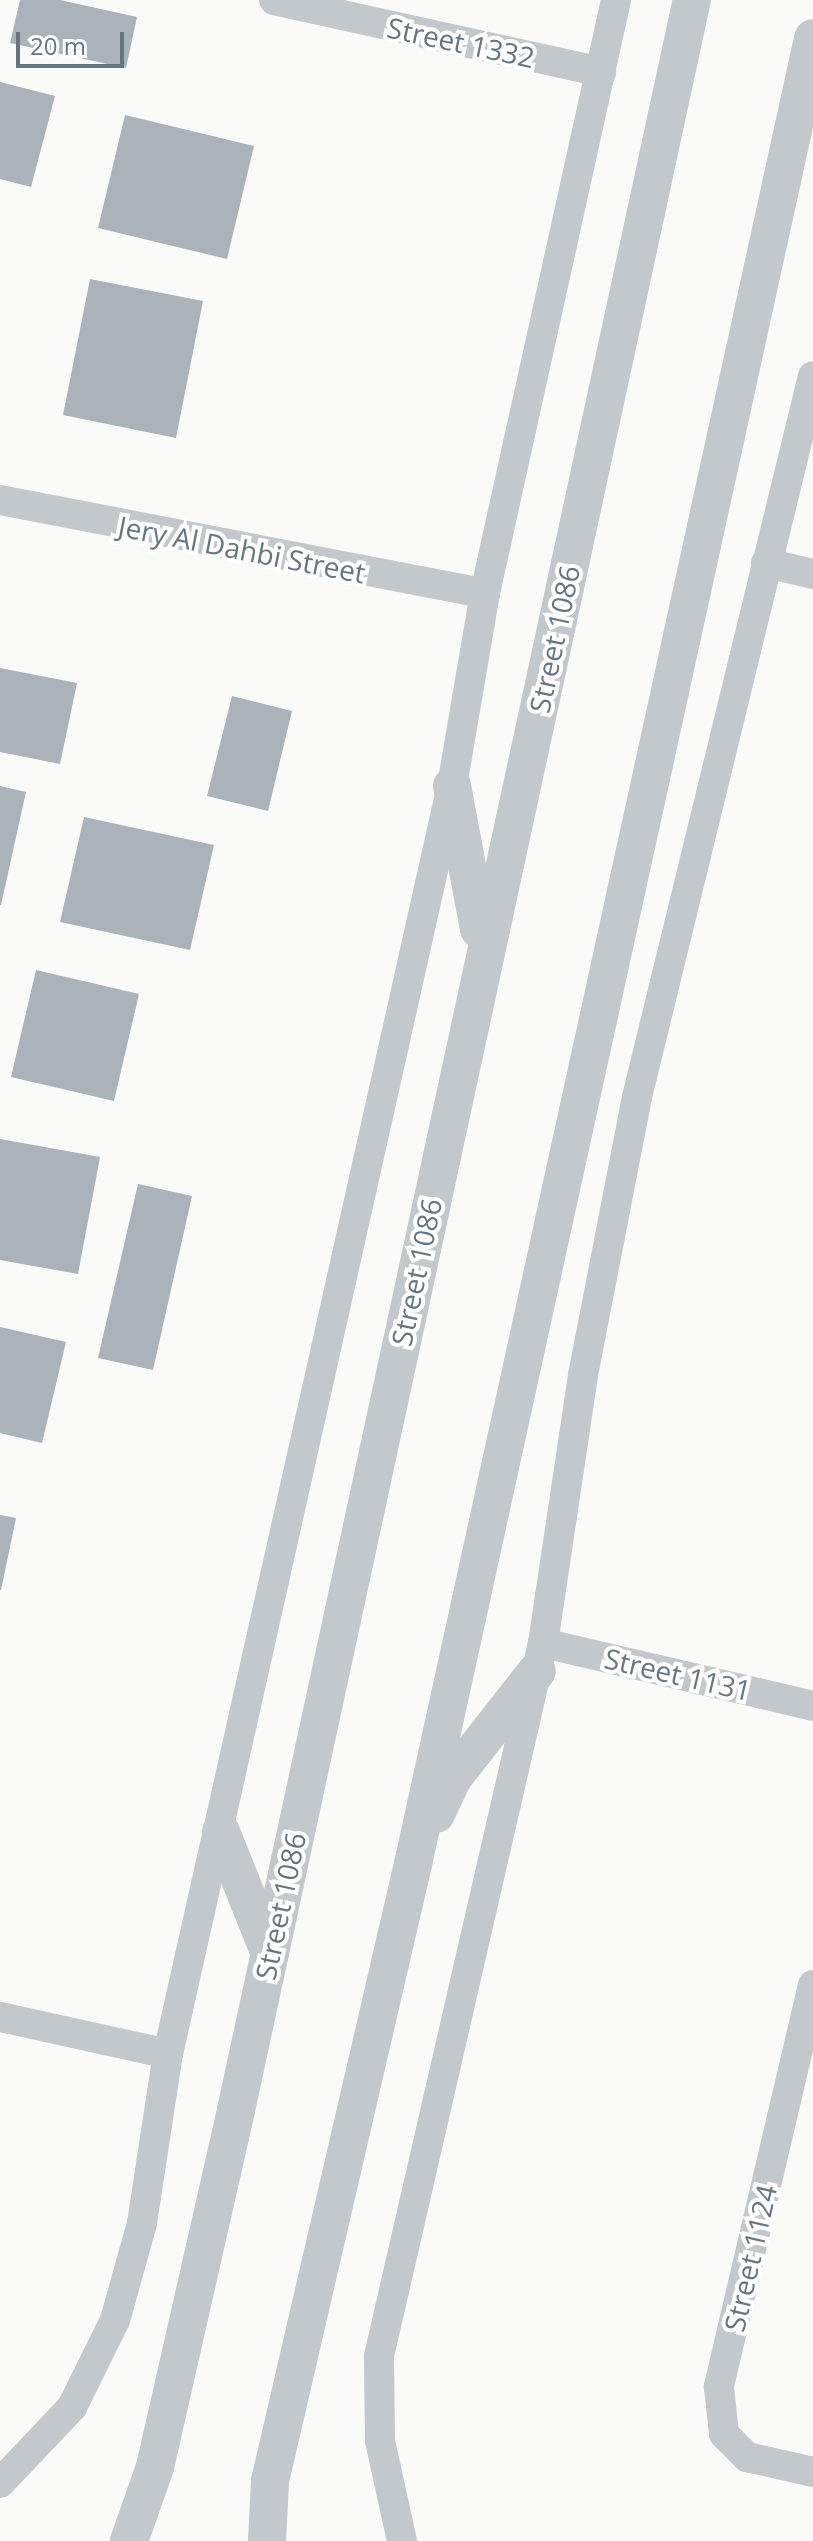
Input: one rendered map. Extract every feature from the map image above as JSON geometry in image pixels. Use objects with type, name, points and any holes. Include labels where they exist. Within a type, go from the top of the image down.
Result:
[{"type":"street","name":"Street 1332","points":[[274,0],[601,72]]},
{"type":"street","points":[[0,2483],[72,2407],[115,2320],[142,2223],[168,2054],[221,1832],[452,786],[485,593],[616,0]]},
{"type":"street","name":"Street 1086","points":[[129,2541],[155,2467],[270,1954],[483,956],[692,0]]},
{"type":"street","points":[[267,2541],[270,2481],[413,1864],[807,102],[813,38]]},
{"type":"street","points":[[402,2541],[380,2441],[379,2356],[540,1657],[583,1375],[637,1097],[813,376]]},
{"type":"street","name":"Jery Al Dahbi Street","points":[[0,500],[485,593]]},
{"type":"street","points":[[766,563],[813,574]]},
{"type":"street","points":[[452,786],[471,864],[483,956]]},
{"type":"street","points":[[413,1864],[452,1779],[540,1657]]},
{"type":"street","name":"Street 1131","points":[[540,1657],[813,1706]]},
{"type":"street","points":[[221,1832],[270,1954]]},
{"type":"street","name":"Street 1124","points":[[813,1985],[719,2387],[724,2434],[747,2457],[813,2472]]},
{"type":"street","points":[[0,2017],[168,2054]]},
{"type":"building","points":[[20,0],[60,0],[137,17],[126,68],[10,43]]},
{"type":"building","points":[[0,82],[55,96],[31,187],[0,179]]},
{"type":"building","points":[[125,115],[254,146],[227,259],[98,228]]},
{"type":"building","points":[[90,279],[203,301],[176,438],[63,415]]},
{"type":"building","points":[[0,668],[77,683],[60,764],[0,752]]},
{"type":"building","points":[[232,696],[292,711],[268,811],[207,796]]},
{"type":"building","points":[[0,786],[26,792],[1,905],[0,905]]},
{"type":"building","points":[[84,817],[214,845],[190,950],[60,922]]},
{"type":"building","points":[[36,970],[139,994],[114,1101],[11,1077]]},
{"type":"building","points":[[0,1139],[100,1157],[78,1274],[0,1260]]},
{"type":"building","points":[[138,1184],[192,1196],[153,1370],[98,1358]]},
{"type":"building","points":[[0,1327],[66,1342],[42,1443],[0,1433]]},
{"type":"building","points":[[0,1515],[16,1518],[1,1590],[0,1590]]}]
